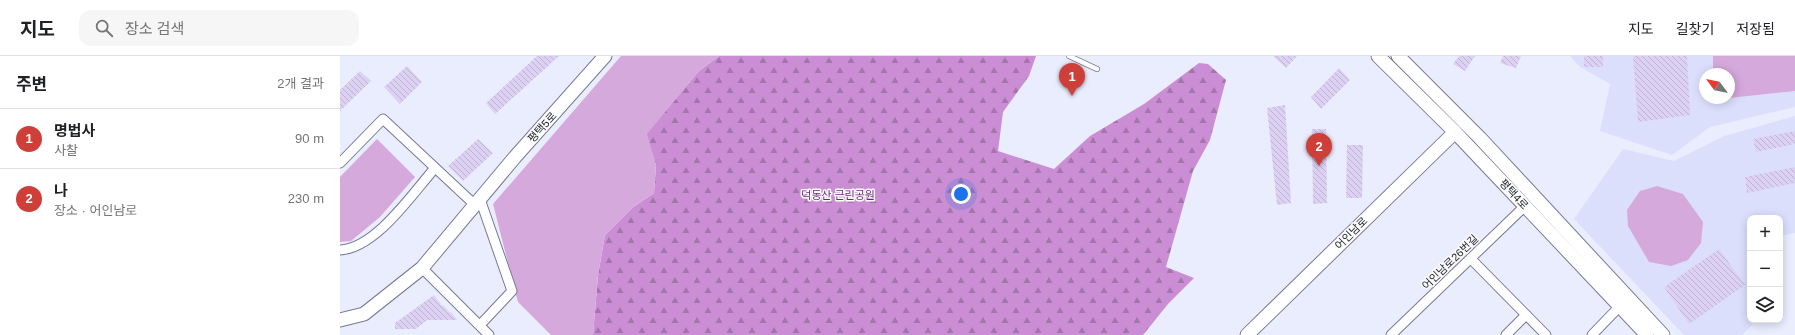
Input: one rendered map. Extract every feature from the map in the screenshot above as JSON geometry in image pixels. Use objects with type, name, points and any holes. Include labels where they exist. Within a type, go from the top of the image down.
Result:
[{"type":"street","name":"평택5로","points":[[340,320],[364,314],[422,268],[515,156],[604,56]]},
{"type":"street","name":"평택4로","points":[[1378,56],[1455,132],[1648,335]]},
{"type":"street","name":"평택4로","points":[[1398,56],[1480,138],[1663,335]]},
{"type":"street","points":[[340,163],[383,119],[435,168],[478,202],[512,291],[480,325]]},
{"type":"street","name":"어인남로","points":[[1247,335],[1455,132]]},
{"type":"street","points":[[340,250],[351,250],[386,226],[435,168]]},
{"type":"street","name":"어인남로26번길","points":[[1391,335],[1525,206]]},
{"type":"street","points":[[1471,259],[1546,335]]},
{"type":"street","points":[[422,268],[489,335]]},
{"type":"street","points":[[1592,335],[1620,306]]},
{"type":"street","points":[[1506,335],[1526,315]]},
{"type":"lane","points":[[1069,56],[1097,69]]},
{"type":"shaded area","points":[[621,56],[719,56],[699,71],[647,134],[656,165],[654,193],[632,208],[605,235],[598,275],[593,335],[551,335],[518,302],[493,204]]},
{"type":"shaded area","points":[[1570,56],[1795,56],[1795,107],[1710,127],[1672,155],[1600,131],[1610,84],[1580,67]]},
{"type":"shaded area","points":[[1713,56],[1795,56],[1795,91],[1735,97],[1735,68],[1713,68]]},
{"type":"shaded area","points":[[1795,116],[1795,233],[1783,235],[1783,215],[1747,215],[1747,323],[1754,323],[1742,335],[1684,335],[1574,219],[1623,149],[1674,161],[1724,136]]},
{"type":"shaded area","points":[[377,139],[415,177],[380,217],[351,241],[340,242],[340,177]]},
{"type":"shaded area","points":[[1657,186],[1683,194],[1703,222],[1701,243],[1688,260],[1671,266],[1649,262],[1628,226],[1627,210],[1640,191]]},
{"type":"green space","name":"덕동산 근린공원","points":[[719,56],[1036,56],[1029,76],[1003,112],[998,151],[1054,169],[1090,136],[1144,104],[1199,63],[1208,64],[1226,80],[1210,140],[1193,171],[1166,267],[1194,278],[1168,304],[1143,335],[593,335],[598,275],[605,235],[632,208],[654,193],[656,165],[646,134],[699,71]]},
{"type":"building","points":[[537,56],[559,56],[495,114],[486,103]]},
{"type":"building","points":[[1273,56],[1297,56],[1286,68]]},
{"type":"building","points":[[1459,56],[1475,56],[1465,71],[1453,64]]},
{"type":"building","points":[[1503,56],[1521,56],[1516,68],[1500,63]]},
{"type":"building","points":[[1584,56],[1603,56],[1603,67],[1584,67]]},
{"type":"building","points":[[1633,56],[1687,56],[1690,115],[1638,122]]},
{"type":"building","points":[[407,66],[422,82],[400,104],[384,87]]},
{"type":"building","points":[[1339,68],[1350,80],[1321,109],[1311,97]]},
{"type":"building","points":[[360,71],[371,81],[340,111],[340,90]]},
{"type":"building","points":[[1285,105],[1291,203],[1277,205],[1267,108]]},
{"type":"building","points":[[1312,129],[1326,129],[1327,203],[1313,204]]},
{"type":"building","points":[[1795,131],[1795,144],[1756,152],[1753,139]]},
{"type":"building","points":[[478,139],[493,153],[463,181],[448,166]]},
{"type":"building","points":[[1347,145],[1363,145],[1362,198],[1346,198]]},
{"type":"building","points":[[1795,167],[1795,183],[1747,193],[1745,177]]},
{"type":"building","points":[[1719,249],[1745,285],[1689,324],[1664,287]]},
{"type":"building","points":[[434,295],[442,306],[443,305],[450,313],[451,312],[457,320],[427,320],[416,329],[395,329],[395,323]]},
{"type":"place","name":"명법사","points":[[1072,96]]},
{"type":"place","name":"나","points":[[1319,166]]}]
